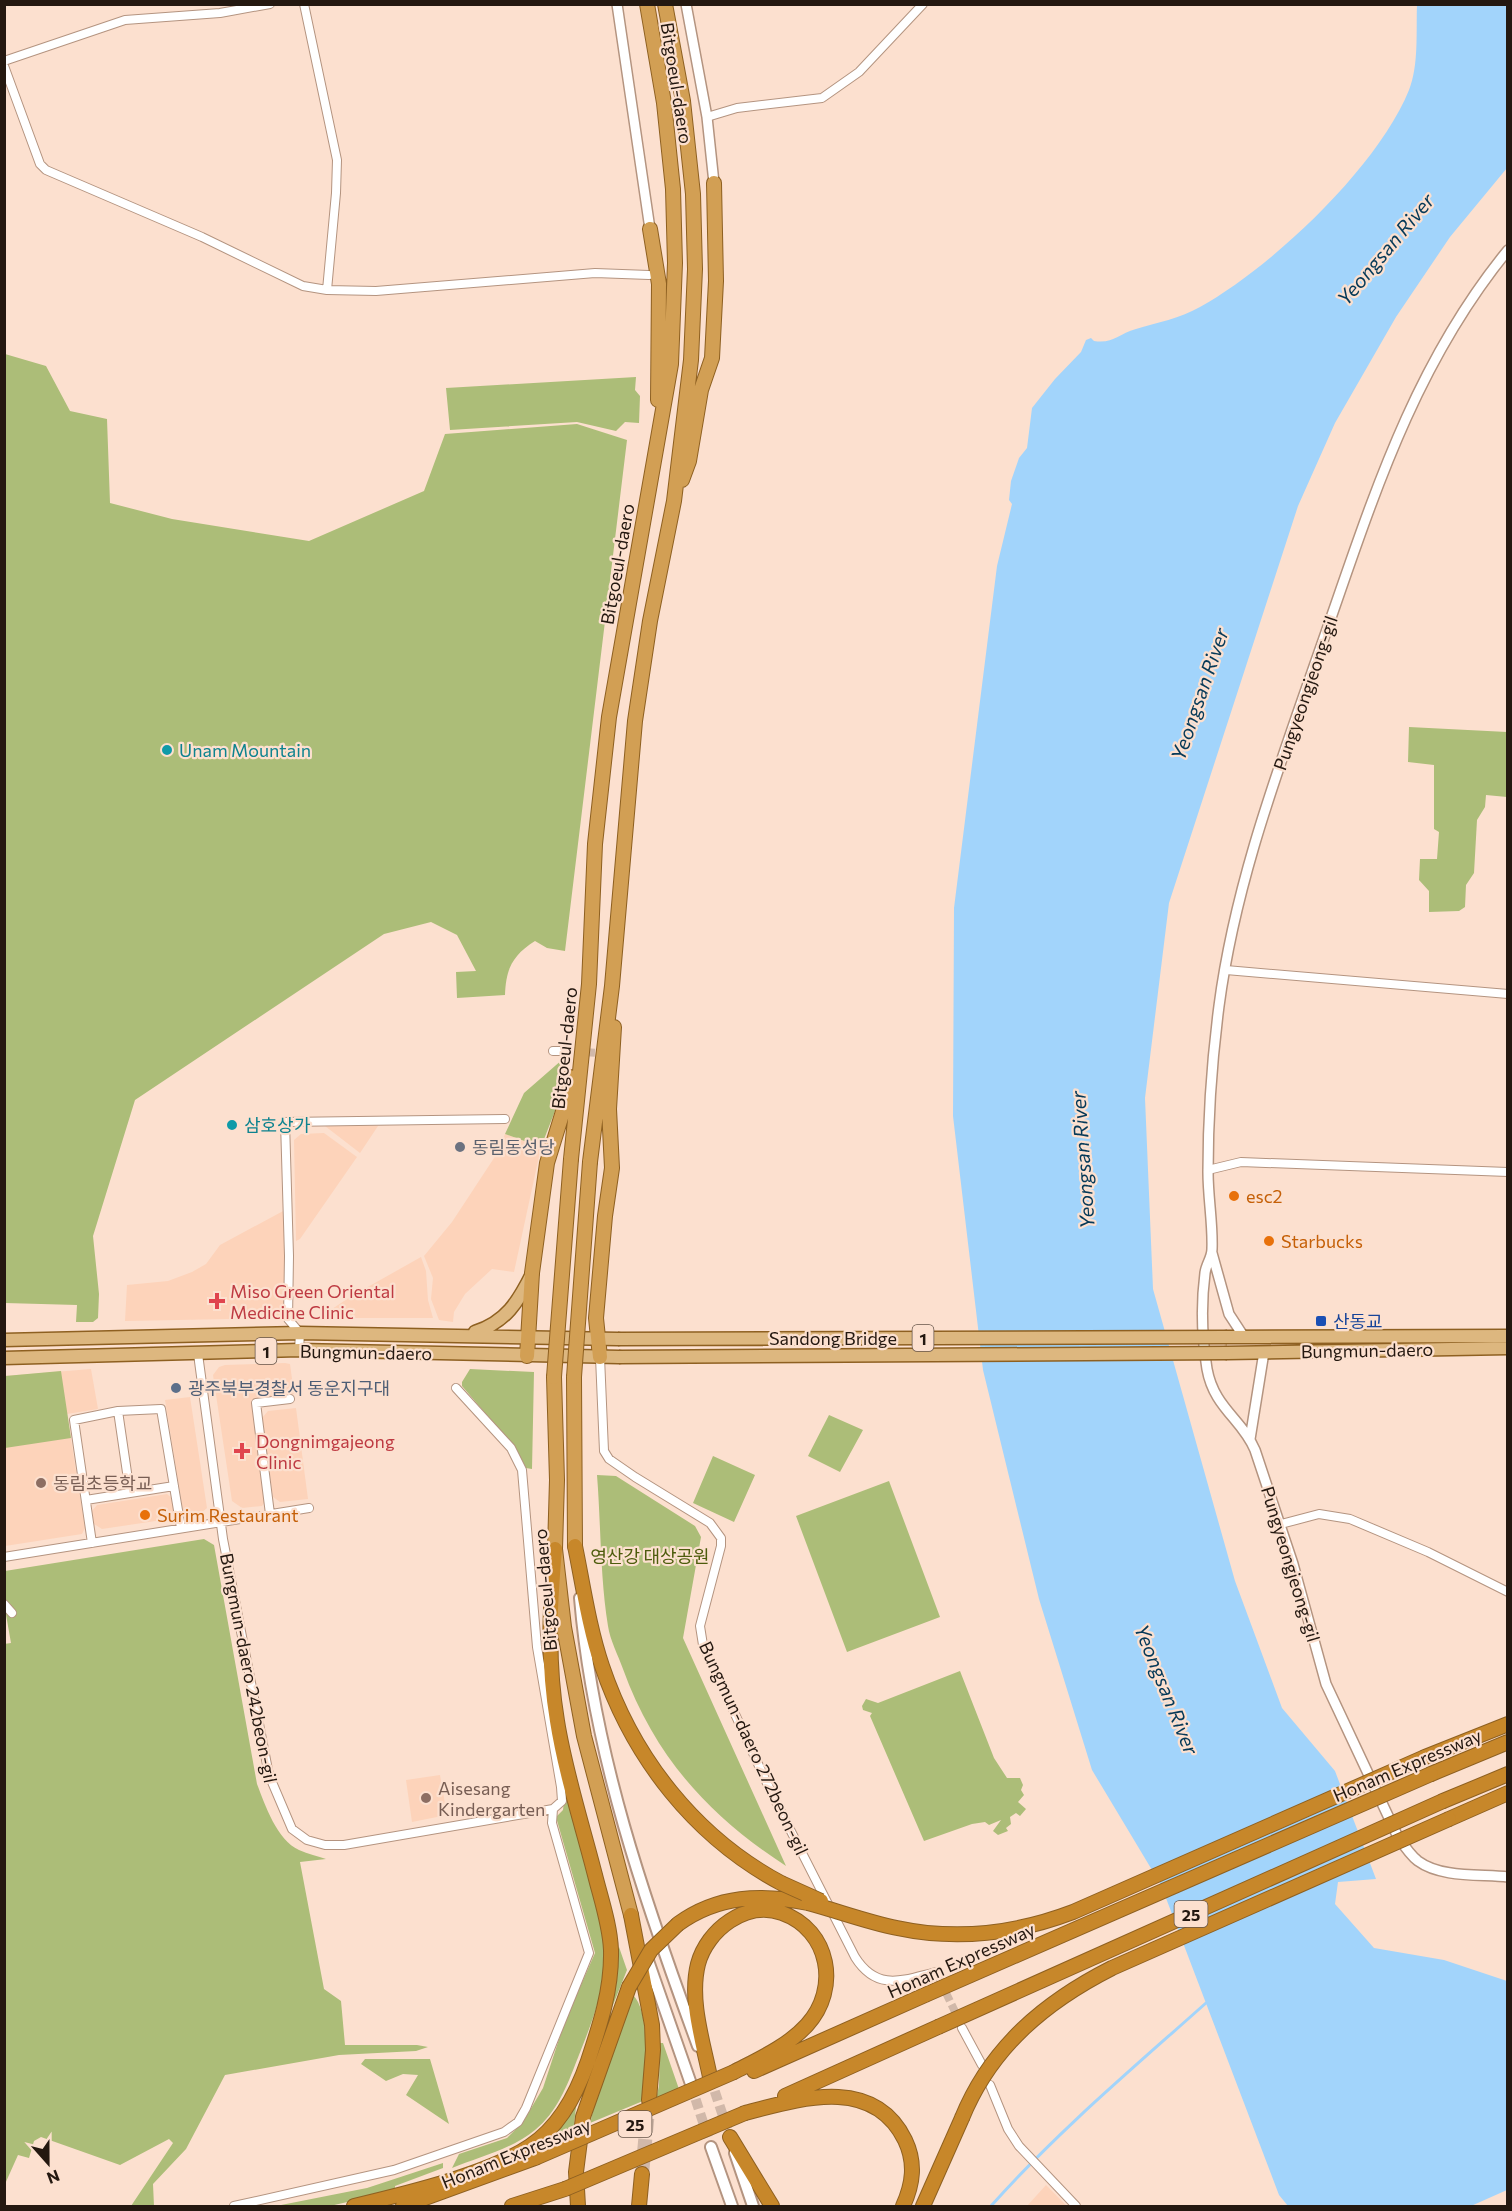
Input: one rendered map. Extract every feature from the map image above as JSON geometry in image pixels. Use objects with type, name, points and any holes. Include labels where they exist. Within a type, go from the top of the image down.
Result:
[{"type":"highway","name":"Bitgoeul-daero","points":[[632,1915],[584,1736],[564,1627],[555,1548],[557,1480],[554,1377],[571,1159],[589,984],[595,844],[609,717],[671,364],[675,263],[674,211],[664,103],[647,4]]},
{"type":"highway","name":"Bitgoeul-daero","points":[[575,1546],[574,1377],[590,1162],[612,986],[635,721],[650,621],[674,501],[691,360],[695,269],[693,194],[683,101],[665,4]]},
{"type":"highway","points":[[674,501],[689,461],[701,390],[712,358],[716,281],[714,183]]},
{"type":"highway","points":[[650,229],[659,284],[657,445]]},
{"type":"highway","points":[[527,1356],[532,1273],[547,1163],[569,1092],[575,1040],[589,984]]},
{"type":"highway","points":[[600,1357],[596,1318],[612,1168],[609,1109],[615,1045],[612,986]]},
{"type":"highway","points":[[575,1546],[601,1664],[615,1702],[636,1744],[666,1787],[706,1830],[759,1871],[842,1911]]},
{"type":"highway","points":[[354,2206],[405,2194],[475,2170],[531,2146],[552,2127],[566,2109],[585,2068],[604,2012],[611,1950],[605,1915],[557,1722],[550,1672],[548,1628],[555,1548]]},
{"type":"highway","points":[[578,2206],[576,2172],[583,2117],[629,1988],[651,1950],[678,1924],[699,1911],[733,1899],[754,1896],[780,1898],[842,1911],[895,1928],[936,1935],[982,1935],[1014,1930],[1073,1912],[1425,1757],[1508,1724]]},
{"type":"highway","name":"Honam Expressway","points":[[428,2206],[537,2162],[1431,1774],[1508,1743]]},
{"type":"highway","name":"25","points":[[512,2206],[565,2189],[745,2113],[1508,1774]]},
{"type":"highway","points":[[924,2206],[962,2118],[990,2066],[1020,2030],[1066,1992],[1112,1968],[1508,1792]]},
{"type":"highway","points":[[710,2077],[695,1990],[698,1964],[706,1944],[719,1927],[737,1916],[758,1912],[781,1912],[800,1922],[817,1940],[826,1961],[828,1982],[823,2003],[808,2025],[791,2040],[733,2076]]},
{"type":"highway","points":[[632,1915],[652,2025],[654,2050],[649,2100]]},
{"type":"highway","points":[[745,2113],[810,2096],[840,2097],[867,2103],[893,2122],[909,2149],[913,2169],[910,2191],[903,2206]]},
{"type":"highway","points":[[730,2138],[772,2206]]},
{"type":"highway","points":[[404,2206],[537,2162]]},
{"type":"highway","points":[[639,2206],[642,2174]]},
{"type":"main road","points":[[467,1335],[490,1327],[511,1311],[532,1273]]},
{"type":"main road","name":"Bungmun-daero","points":[[4,1340],[300,1333],[618,1339]]},
{"type":"main road","name":"Bungmun-daero","points":[[1227,1337],[1508,1336]]},
{"type":"main road","name":"Sandong Bridge","points":[[618,1339],[1227,1337]]},
{"type":"main road","name":"Bungmun-daero","points":[[1227,1353],[1508,1348]]},
{"type":"main road","name":"Bungmun-daero","points":[[4,1358],[299,1350],[619,1357]]},
{"type":"main road","name":"Sandong Bridge","points":[[619,1357],[1227,1353]]},
{"type":"main road","name":"Bitgoeul-daero","points":[[575,1546],[590,1670],[612,1777],[665,1955],[710,2077]]},
{"type":"main road","name":"Bitgoeul-daero","points":[[632,1915],[691,2084]]},
{"type":"main road","points":[[730,2138],[753,2206]]},
{"type":"main road","points":[[711,2147],[732,2206]]},
{"type":"street","points":[[4,61],[125,20],[220,13],[270,4]]},
{"type":"street","points":[[304,4],[337,160],[327,290]]},
{"type":"street","points":[[617,4],[650,229]]},
{"type":"street","points":[[686,4],[707,117],[714,183]]},
{"type":"street","points":[[707,117],[737,108],[822,98],[859,72],[923,4]]},
{"type":"street","points":[[4,66],[40,165],[46,171],[202,237],[303,286],[327,290],[376,291],[595,273],[649,275]]},
{"type":"street","name":"Pungyeongjeong-gil","points":[[1508,250],[1437,353],[1390,450],[1262,816],[1237,907],[1216,1035],[1208,1170],[1212,1253],[1205,1267],[1204,1287],[1207,1370],[1215,1395],[1225,1411],[1250,1439],[1281,1524],[1310,1617],[1326,1684],[1397,1835],[1410,1854],[1428,1866],[1446,1871],[1508,1877]]},
{"type":"street","points":[[1226,970],[1508,994]]},
{"type":"street","points":[[553,1051],[563,1051]]},
{"type":"street","points":[[299,1350],[300,1333],[288,1319],[289,1256],[285,1122],[505,1119]]},
{"type":"street","points":[[1208,1170],[1241,1162],[1508,1172]]},
{"type":"street","points":[[1212,1253],[1229,1314],[1244,1337]]},
{"type":"street","points":[[1250,1439],[1264,1352]]},
{"type":"street","name":"Bungmun-daero 242beon-gil","points":[[198,1354],[221,1522],[269,1775],[292,1829],[307,1840],[325,1845],[344,1845],[553,1809]]},
{"type":"street","name":"Bungmun-daero 272beon-gil","points":[[600,1357],[602,1440],[609,1460],[710,1523],[721,1538],[722,1546],[700,1626],[703,1646],[772,1794],[855,1957],[862,1968],[882,1980],[906,1980],[936,1972]]},
{"type":"street","points":[[234,2206],[394,2170],[504,2132],[518,2122],[538,2081],[590,1953],[552,1823],[553,1809],[562,1801],[561,1787],[537,1647],[522,1470],[511,1448],[456,1389]]},
{"type":"street","points":[[270,1514],[256,1403],[290,1399]]},
{"type":"street","points":[[92,1543],[74,1420],[118,1411],[161,1408],[181,1528]]},
{"type":"street","points":[[118,1411],[130,1493]]},
{"type":"street","points":[[86,1500],[174,1486]]},
{"type":"street","points":[[4,1557],[309,1508]]},
{"type":"street","points":[[1281,1524],[1319,1514],[1350,1519],[1428,1552],[1508,1592]]},
{"type":"street","points":[[4,1604],[12,1613]]},
{"type":"street","points":[[962,2028],[982,2065]]},
{"type":"street","points":[[990,2085],[1008,2129],[1019,2146],[1076,2206]]},
{"type":"shaded area","points":[[325,1126],[378,1126],[360,1153]]},
{"type":"shaded area","points":[[324,1133],[357,1157],[300,1239],[296,1241],[294,1140],[301,1134]]},
{"type":"shaded area","points":[[505,1134],[541,1147],[514,1272],[492,1269],[465,1294],[454,1312],[453,1322],[439,1320],[431,1299],[433,1278],[424,1256],[452,1222],[496,1155]]},
{"type":"shaded area","points":[[285,1210],[284,1318],[125,1321],[127,1285],[168,1281],[192,1272],[206,1264],[220,1245]]},
{"type":"shaded area","points":[[421,1257],[426,1271],[428,1300],[433,1318],[323,1318],[329,1311],[350,1297]]},
{"type":"shaded area","points":[[290,1364],[294,1394],[251,1400],[266,1500],[262,1506],[242,1508],[232,1501],[213,1375],[219,1367],[225,1365]]},
{"type":"shaded area","name":"동림초등학교","points":[[91,1369],[98,1409],[67,1414],[85,1528],[82,1534],[5,1546],[5,1376]]},
{"type":"shaded area","points":[[190,1397],[207,1508],[200,1514],[189,1516],[183,1511],[165,1400]]},
{"type":"shaded area","points":[[296,1408],[308,1499],[280,1502],[273,1497],[262,1418],[268,1411]]},
{"type":"shaded area","points":[[167,1494],[173,1499],[175,1513],[169,1519],[102,1529],[94,1524],[92,1511],[97,1505]]},
{"type":"shaded area","name":"Aisesang Kindergarten","points":[[440,1775],[447,1815],[412,1822],[406,1780]]},
{"type":"shaded area","points":[[1046,2185],[1067,2206],[1027,2206]]},
{"type":"green space","points":[[5,354],[46,366],[70,411],[107,419],[110,503],[172,519],[309,541],[424,491],[445,434],[577,424],[627,440],[565,951],[547,948],[535,941],[512,963],[507,977],[505,995],[457,998],[456,972],[476,971],[457,935],[431,922],[384,934],[135,1100],[93,1236],[99,1294],[98,1318],[93,1322],[76,1322],[77,1305],[5,1303]]},
{"type":"green space","points":[[636,377],[635,390],[640,396],[639,423],[625,422],[616,431],[577,422],[450,430],[446,388]]},
{"type":"green space","points":[[1409,727],[1507,732],[1507,797],[1486,795],[1485,807],[1477,820],[1474,873],[1466,885],[1465,907],[1459,911],[1429,912],[1429,891],[1419,880],[1420,859],[1437,859],[1439,832],[1434,829],[1434,765],[1408,762]]},
{"type":"green space","points":[[563,1059],[562,1093],[541,1147],[505,1134],[524,1093]]},
{"type":"green space","points":[[470,1369],[534,1372],[532,1469],[526,1468],[515,1448],[462,1386]]},
{"type":"green space","points":[[61,1371],[71,1438],[5,1448],[5,1376]]},
{"type":"green space","points":[[829,1415],[863,1430],[840,1472],[808,1456]]},
{"type":"green space","points":[[713,1456],[755,1475],[734,1522],[693,1503]]},
{"type":"green space","name":"영산강 대상공원","points":[[597,1475],[616,1476],[695,1526],[701,1537],[683,1638],[786,1866],[733,1826],[688,1782],[668,1757],[636,1701],[612,1642],[608,1626],[602,1570]]},
{"type":"green space","points":[[889,1481],[940,1617],[847,1652],[796,1516]]},
{"type":"green space","points":[[204,1539],[214,1545],[260,1792],[273,1821],[284,1838],[299,1850],[326,1859],[300,1862],[324,1989],[341,2001],[345,2045],[428,2047],[416,2051],[339,2055],[225,2075],[186,2149],[153,2184],[154,2206],[131,2206],[173,2143],[169,2139],[120,2165],[41,2137],[34,2141],[29,2158],[18,2155],[5,2184],[4,1644],[11,1643],[5,1609],[5,1571]]},
{"type":"green space","points":[[960,1671],[994,1758],[1007,1778],[1020,1778],[1024,1795],[1018,1802],[1026,1809],[1020,1816],[1016,1813],[1010,1817],[1011,1824],[1006,1828],[1008,1831],[998,1835],[993,1831],[1001,1820],[989,1825],[985,1822],[972,1824],[924,1841],[870,1716],[872,1713],[863,1710],[862,1706],[866,1699],[878,1703]]},
{"type":"green space","points":[[570,1798],[602,1929],[603,1980],[594,2015],[565,2089],[543,2123],[516,2142],[452,2168],[459,2154],[507,2138],[523,2122],[543,2088],[565,2021],[595,1953],[556,1817],[563,1810],[564,1801]]},
{"type":"green space","points":[[619,1947],[627,1970],[611,2010],[615,1954]]},
{"type":"green space","points":[[633,1995],[639,2004],[645,2030],[643,2101],[590,2123],[598,2091]]},
{"type":"green space","points":[[660,2043],[663,2043],[680,2092],[655,2103],[659,2086]]},
{"type":"green space","points":[[365,2059],[430,2059],[449,2124],[406,2095],[418,2075],[403,2074],[386,2081],[361,2064]]},
{"type":"green space","points":[[577,2099],[573,2133],[533,2149]]},
{"type":"green space","points":[[443,2163],[443,2168],[395,2186],[395,2191],[330,2206],[276,2206],[367,2188]]},
{"type":"water","name":"Yeongsan River","points":[[1417,5],[1507,5],[1507,168],[1450,237],[1396,317],[1335,423],[1298,506],[1169,903],[1145,1098],[1153,1289],[1235,1581],[1282,1708],[1335,1771],[1376,1879],[1338,1882],[1335,1904],[1374,1948],[1444,1960],[1507,1981],[1507,2190],[1471,2206],[1288,2206],[1279,2195],[1161,1885],[1092,1770],[1039,1599],[983,1370],[953,1116],[954,908],[997,566],[1012,504],[1009,500],[1011,481],[1019,458],[1027,448],[1032,408],[1081,352],[1086,340],[1091,338],[1101,342],[1111,340],[1130,331],[1193,311],[1259,267],[1320,212],[1373,151],[1394,120],[1409,90],[1416,59]]},
{"type":"waterway","points":[[991,2206],[1042,2152],[1206,2003]]},
{"type":"tunnel","points":[[563,1051],[620,1054]]},
{"type":"tunnel","points":[[936,1972],[959,2020]]},
{"type":"tunnel","points":[[710,2077],[730,2137]]},
{"type":"tunnel","points":[[691,2085],[711,2147]]},
{"type":"tunnel","points":[[642,2174],[649,2100]]},
{"type":"place","name":"Unam Mountain","points":[[167,750]]},
{"type":"place","name":"삼호상가","points":[[232,1125]]},
{"type":"place","name":"동림동성당","points":[[460,1147]]},
{"type":"place","name":"esc2","points":[[1234,1196]]},
{"type":"place","name":"Starbucks","points":[[1269,1241]]},
{"type":"place","name":"Miso Green Oriental Medicine Clinic","points":[[217,1301]]},
{"type":"place","name":"산동교","points":[[1321,1321]]},
{"type":"place","name":"광주북부경찰서 동운지구대","points":[[176,1388]]},
{"type":"place","name":"Dongnimgajeong Clinic","points":[[242,1451]]},
{"type":"place","name":"동림초등학교","points":[[41,1483]]},
{"type":"place","name":"Surim Restaurant","points":[[145,1515]]},
{"type":"place","name":"Aisesang Kindergarten","points":[[426,1798]]}]
